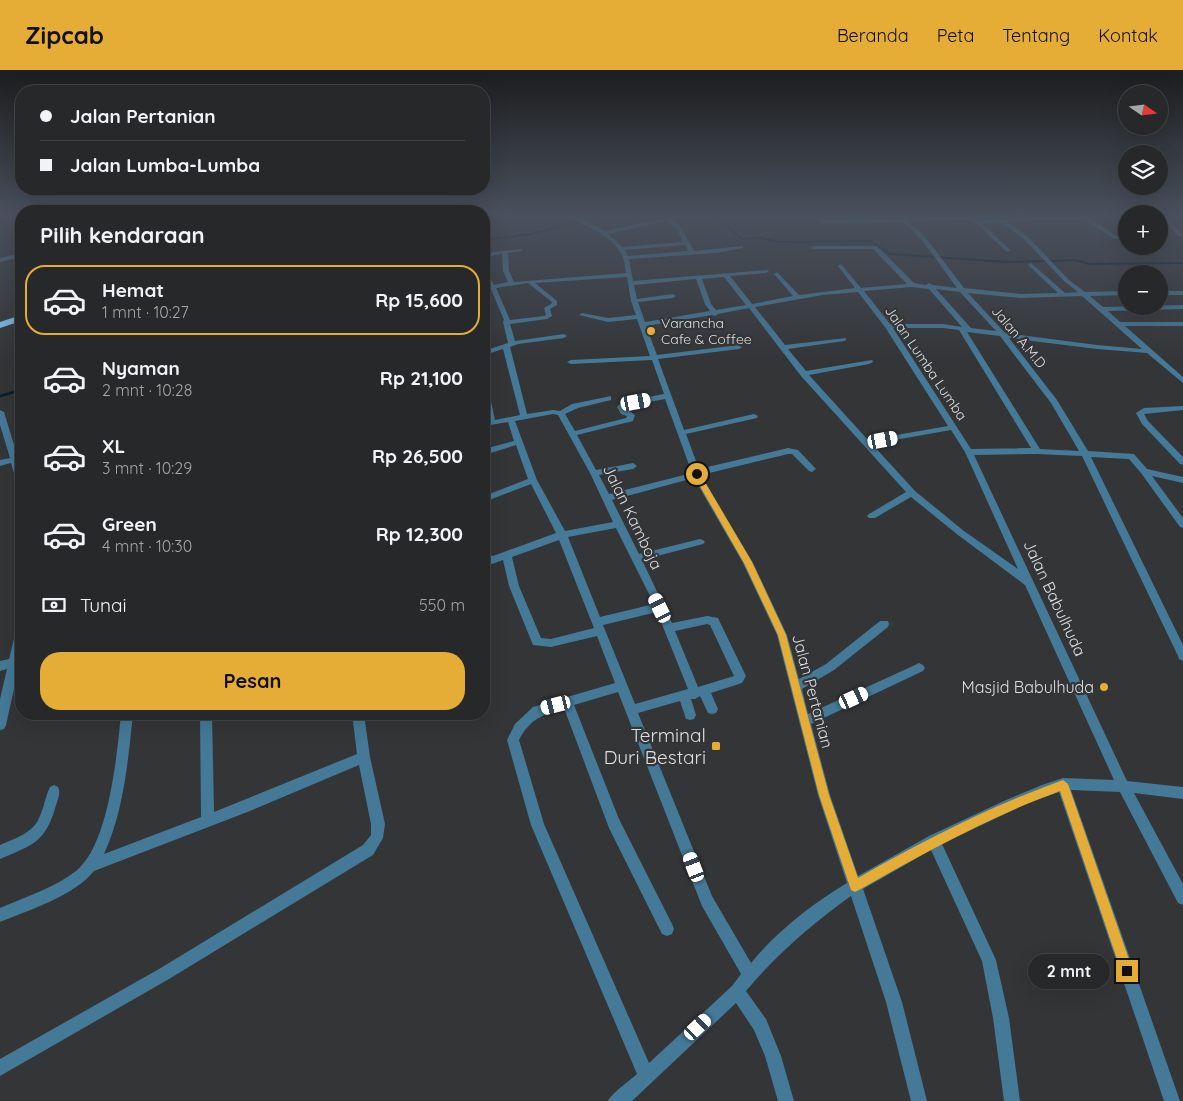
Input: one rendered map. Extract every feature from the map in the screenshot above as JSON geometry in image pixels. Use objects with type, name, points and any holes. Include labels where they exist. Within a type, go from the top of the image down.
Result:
[{"type":"highway","points":[[0,320],[15,315]]},
{"type":"highway","points":[[0,325],[15,320]]},
{"type":"street","points":[[506,264],[506,272],[512,284]]},
{"type":"street","name":"Jalan Pertanian","points":[[627,264],[634,301],[696,473],[755,577],[782,635],[824,795],[894,1002],[919,1101]]},
{"type":"street","points":[[891,264],[912,285]]},
{"type":"street","name":"Jalan A.M.D","points":[[943,264],[961,289],[1002,335],[1054,402],[1085,453],[1183,656]]},
{"type":"street","points":[[1051,264],[1081,293],[1183,381]]},
{"type":"street","points":[[1031,265],[1063,294]]},
{"type":"street","name":"Jalan Lumba Lumba","points":[[841,266],[888,326],[969,452]]},
{"type":"street","points":[[490,287],[529,281],[699,278],[766,272]]},
{"type":"street","points":[[777,274],[798,298]]},
{"type":"street","points":[[726,275],[804,374],[912,493],[961,533],[1031,583]]},
{"type":"street","points":[[699,278],[708,304],[715,314]]},
{"type":"street","points":[[506,322],[549,316],[547,308],[554,305],[554,302],[529,281]]},
{"type":"street","points":[[490,282],[506,322],[524,417]]},
{"type":"street","points":[[582,315],[608,320],[641,321],[715,314],[798,298],[859,289],[912,285],[929,285],[1020,296],[1118,292]]},
{"type":"street","points":[[929,285],[966,330],[1037,451]]},
{"type":"street","points":[[1168,293],[1183,293]]},
{"type":"street","points":[[634,301],[673,296]]},
{"type":"street","points":[[1102,310],[1183,307]]},
{"type":"street","points":[[1118,324],[1183,324]]},
{"type":"street","points":[[888,326],[930,325],[1097,347],[1147,351]]},
{"type":"street","points":[[490,351],[509,345],[564,336]]},
{"type":"street","points":[[782,348],[844,339]]},
{"type":"street","points":[[571,362],[654,358],[738,348]]},
{"type":"street","points":[[804,374],[869,362]]},
{"type":"street","points":[[573,434],[630,419],[632,415],[624,412],[621,407],[625,404],[668,396]]},
{"type":"street","points":[[490,424],[553,412],[561,413],[575,406],[608,398]]},
{"type":"street","points":[[1183,408],[1144,410],[1140,413],[1145,422],[1183,462]]},
{"type":"street","points":[[0,412],[15,461]]},
{"type":"street","name":"Jalan Kamboja","points":[[561,413],[594,472],[670,628],[694,693]]},
{"type":"street","points":[[682,432],[754,416]]},
{"type":"street","points":[[511,420],[533,480],[562,534],[707,901],[749,974]]},
{"type":"street","points":[[866,442],[954,427]]},
{"type":"street","points":[[490,450],[519,442]]},
{"type":"street","points":[[606,498],[696,473],[788,451],[795,452],[812,469]]},
{"type":"street","points":[[969,452],[1037,451],[1131,456],[1183,525]]},
{"type":"street","name":"Jalan Babulhuda","points":[[969,452],[1123,785],[1183,898]]},
{"type":"street","points":[[0,463],[14,458]]},
{"type":"street","points":[[594,472],[633,466]]},
{"type":"street","points":[[1144,471],[1183,480]]},
{"type":"street","points":[[490,497],[533,480]]},
{"type":"street","points":[[872,516],[912,493]]},
{"type":"street","points":[[490,559],[507,555],[562,534],[618,524]]},
{"type":"street","points":[[636,558],[700,542]]},
{"type":"street","points":[[507,555],[514,586],[537,642],[550,643],[660,608]]},
{"type":"street","points":[[630,710],[738,680],[740,676],[714,621],[707,620],[670,628]]},
{"type":"street","points":[[796,687],[830,667],[884,624]]},
{"type":"street","points":[[0,666],[15,662],[0,725]]},
{"type":"street","points":[[805,721],[919,668]]},
{"type":"street","points":[[621,686],[537,711],[519,728],[513,740],[538,824],[646,1076]]},
{"type":"street","points":[[694,693],[712,709]]},
{"type":"street","points":[[690,715],[694,693]]},
{"type":"street","points":[[567,702],[614,823],[668,929]]},
{"type":"street","points":[[90,866],[99,849],[119,783],[126,720]]},
{"type":"street","points":[[206,720],[208,820]]},
{"type":"street","points":[[0,1068],[164,974],[368,850],[376,842],[379,834],[359,720]]},
{"type":"street","points":[[0,915],[73,881],[90,866],[250,805],[364,757]]},
{"type":"street","points":[[1063,784],[1172,1101]]},
{"type":"street","points":[[623,1099],[736,991],[749,974],[802,923],[855,886],[934,841],[1020,800],[1063,784],[1123,785],[1183,793]]},
{"type":"street","points":[[0,852],[40,832],[45,822],[54,791]]},
{"type":"street","points":[[934,841],[989,960],[1001,1018],[1012,1101]]},
{"type":"street","points":[[736,991],[760,1025],[773,1056],[786,1101]]},
{"type":"waterway","points":[[0,396],[15,392]]},
{"type":"place","name":"Varancha Cafe & Coffee","points":[[651,331]]},
{"type":"place","name":"Masjid Babulhuda","points":[[1104,687]]},
{"type":"place","name":"Terminal Duri Bestari","points":[[716,746]]},
{"type":"route","points":[[697,474],[748,562],[782,635],[824,795],[855,886],[934,841],[1020,800],[1063,784],[1127,971]]}]
